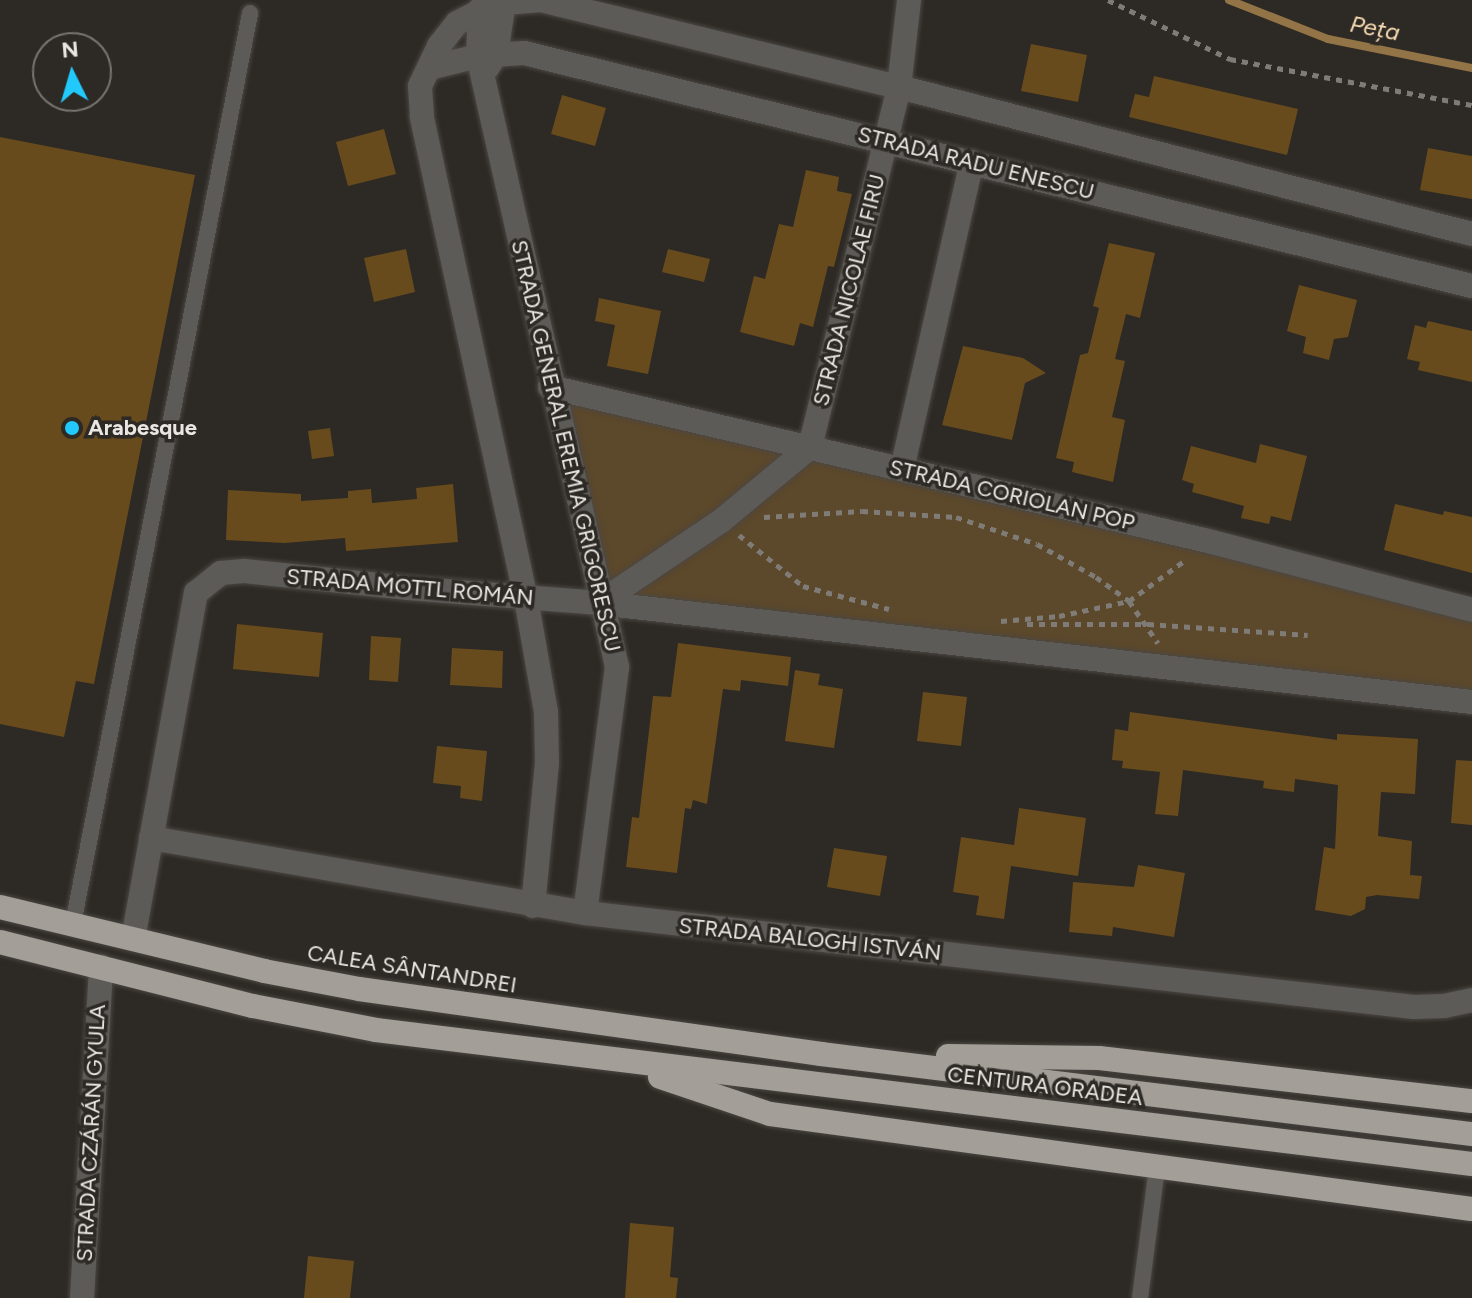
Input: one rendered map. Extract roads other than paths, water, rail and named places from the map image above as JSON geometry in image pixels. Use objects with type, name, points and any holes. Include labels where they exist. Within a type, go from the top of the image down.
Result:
[{"type":"highway","name":"CALEA SÂNTANDREI","points":[[0,907],[264,971],[359,989],[821,1054]]},
{"type":"highway","points":[[0,942],[253,1006],[360,1027],[612,1060],[770,1114],[1472,1209]]},
{"type":"highway","points":[[821,1054],[1099,1058],[1472,1101]]},
{"type":"highway","name":"CENTURA ORADEA","points":[[821,1054],[1472,1134]]},
{"type":"highway","name":"CENTURA ORADEA","points":[[612,1060],[1472,1164]]},
{"type":"street","points":[[533,906],[547,763],[547,725],[526,599],[422,116],[420,86],[439,46],[457,23],[480,9],[504,2],[541,0],[899,87],[1472,234]]},
{"type":"street","name":"STRADA NICOLAE FIRU","points":[[810,447],[899,87],[909,0]]},
{"type":"street","name":"STRADA GENERAL EREMIA GRIGORESCU","points":[[486,62],[504,2]]},
{"type":"street","name":"STRADA GENERAL EREMIA GRIGORESCU","points":[[480,9],[486,62],[550,387],[599,603],[617,667],[585,913]]},
{"type":"street","name":"STRADA RADU ENESCU","points":[[429,68],[486,62],[524,53],[1472,286]]},
{"type":"street","points":[[902,469],[972,162]]},
{"type":"street","name":"STRADA CORIOLAN POP","points":[[550,387],[1204,540],[1472,610]]},
{"type":"street","points":[[599,603],[721,521],[810,447]]},
{"type":"street","name":"STRADA MOTTL ROMÁN","points":[[151,838],[196,593],[221,573],[244,571],[526,599],[599,603]]},
{"type":"street","points":[[599,603],[1175,671],[1472,702]]},
{"type":"street","points":[[133,939],[151,838]]},
{"type":"street","name":"STRADA BALOGH ISTVÁN","points":[[151,838],[585,913],[1414,1007],[1444,1006],[1472,1000]]},
{"type":"street","name":"STRADA CZÁRÁN GYULA","points":[[82,1298],[101,967]]},
{"type":"lane","points":[[73,924],[250,13]]},
{"type":"lane","points":[[1140,1298],[1157,1167]]},
{"type":"waterway","name":"Peța","points":[[1229,0],[1328,39],[1472,68]]},
{"type":"place","name":"Arabesque","points":[[72,428]]}]
